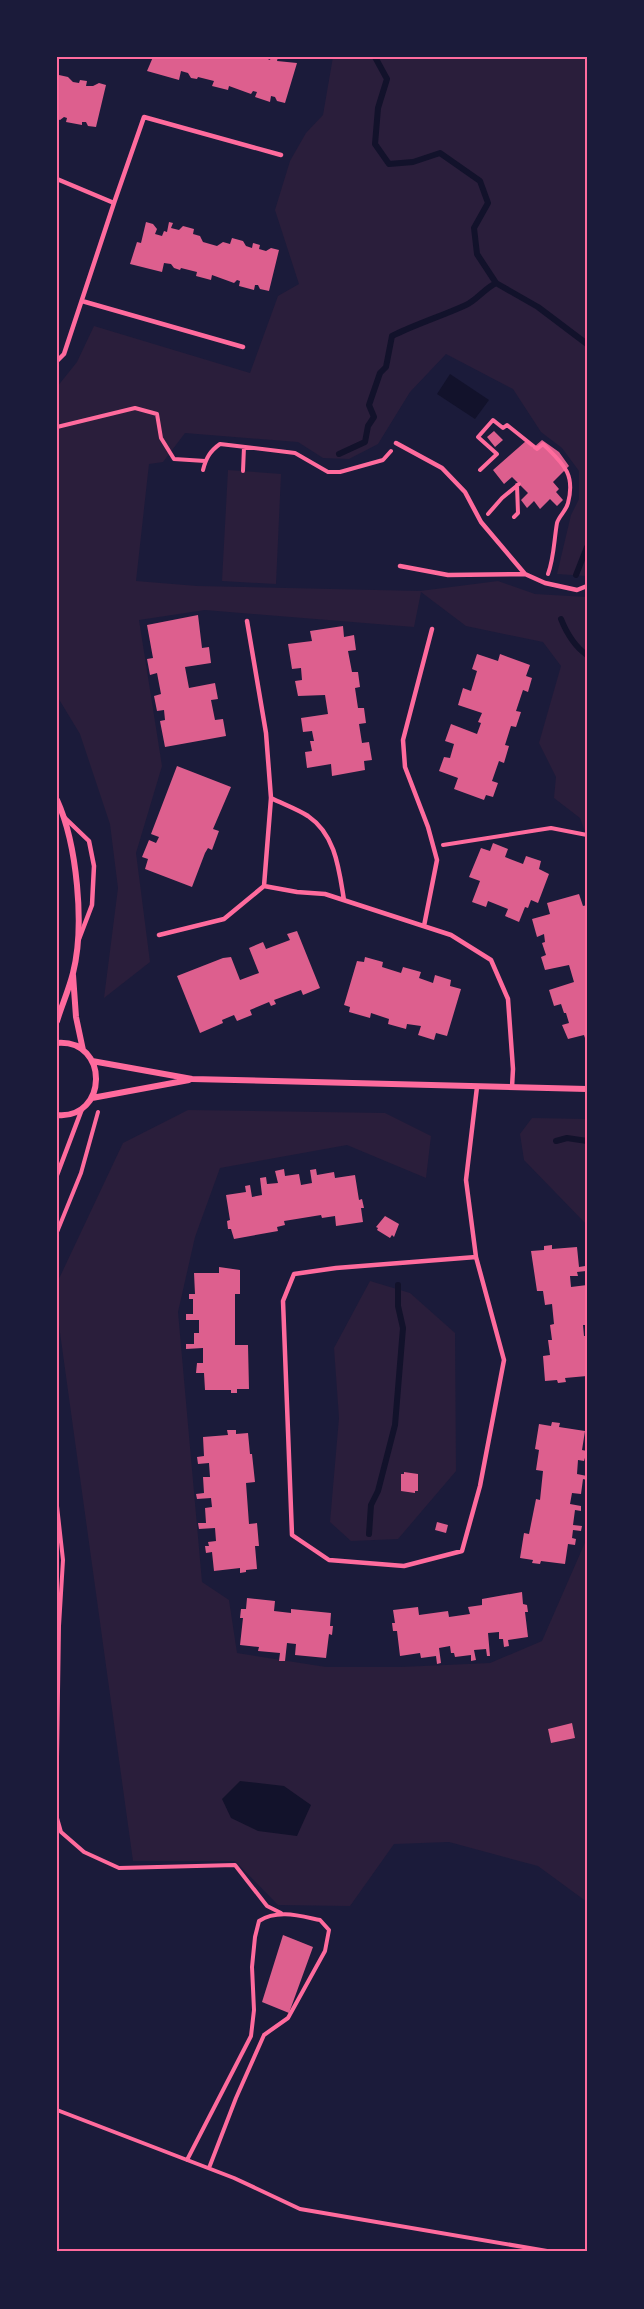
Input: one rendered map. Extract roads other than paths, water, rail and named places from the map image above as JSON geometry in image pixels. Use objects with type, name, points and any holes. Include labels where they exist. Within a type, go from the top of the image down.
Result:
[{"type":"street","points":[[57,800],[65,818],[78,893],[73,972],[76,1017],[83,1050]]},
{"type":"street","points":[[57,1021],[73,972]]},
{"type":"street","points":[[57,1043],[72,1044],[83,1050],[92,1061],[97,1073],[92,1098],[72,1114],[57,1115]]},
{"type":"street","points":[[92,1061],[192,1079],[587,1089]]},
{"type":"street","points":[[92,1098],[192,1079]]},
{"type":"lane","points":[[57,361],[64,354],[144,117],[281,155]]},
{"type":"lane","points":[[57,179],[114,203]]},
{"type":"lane","points":[[82,301],[243,347]]},
{"type":"lane","points":[[396,443],[442,468],[465,492],[481,522],[525,574],[544,583],[577,590],[587,586]]},
{"type":"lane","points":[[400,566],[448,575],[525,574]]},
{"type":"lane","points":[[159,935],[224,919],[264,885],[270,798],[266,733],[247,621]]},
{"type":"lane","points":[[423,926],[437,860],[428,827],[405,767],[403,740],[432,628]]},
{"type":"lane","points":[[270,798],[309,817],[322,830],[332,844],[344,900]]},
{"type":"lane","points":[[65,818],[89,841],[94,866],[92,905],[76,947]]},
{"type":"lane","points":[[264,885],[297,892],[325,894],[451,935],[491,960],[508,999],[513,1068],[512,1087]]},
{"type":"lane","points":[[476,1257],[336,1268],[294,1274],[283,1301],[292,1535],[328,1560],[404,1566],[462,1551],[480,1486],[504,1360],[476,1257],[466,1180],[477,1087]]},
{"type":"lane","points":[[57,1174],[82,1108]]},
{"type":"waterway","points":[[375,57],[387,79],[378,108],[375,144],[389,164],[413,162],[440,153],[480,181],[488,203],[474,228],[477,254],[496,283],[538,307],[587,344]]},
{"type":"waterway","points":[[339,454],[365,442],[368,426],[374,417],[369,405],[380,373],[386,367],[392,336],[466,305],[496,283]]},
{"type":"waterway","points":[[576,575],[587,547]]},
{"type":"waterway","points":[[561,619],[571,639],[587,655]]},
{"type":"waterway","points":[[556,1141],[567,1138],[587,1141]]},
{"type":"waterway","points":[[369,1534],[371,1505],[378,1491],[395,1425],[403,1328],[398,1306],[398,1285]]}]
